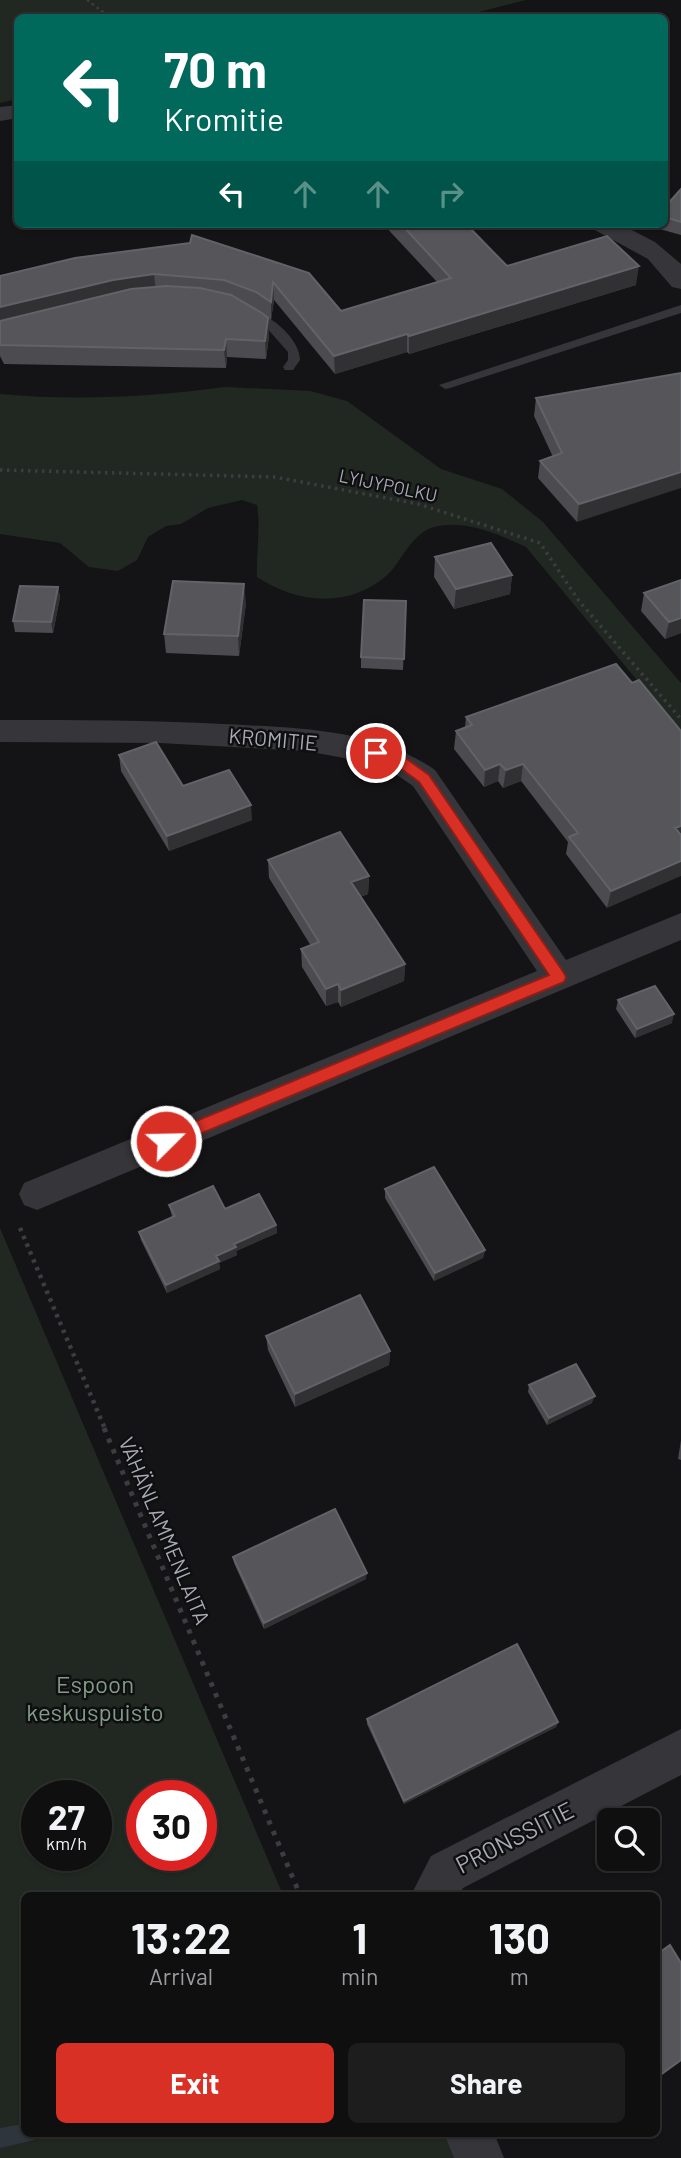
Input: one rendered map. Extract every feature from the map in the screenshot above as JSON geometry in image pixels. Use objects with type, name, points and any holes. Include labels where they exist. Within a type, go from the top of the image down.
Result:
[{"type":"street","points":[[608,228],[660,257],[675,269],[681,282]]},
{"type":"street","name":"KROMITIE","points":[[0,732],[160,732],[306,740],[376,753],[402,763],[424,778],[559,977]]},
{"type":"street","points":[[37,1194],[681,926]]},
{"type":"street","name":"PRONSSITIE","points":[[436,1892],[447,1872],[681,1751]]},
{"type":"street","points":[[471,2137],[479,2158]]},
{"type":"lane","points":[[242,309],[264,318],[280,331],[295,352],[289,367]]},
{"type":"lane","points":[[445,385],[681,309]]},
{"type":"path","points":[[87,0],[106,14]]},
{"type":"path","name":"LYIJYPOLKU","points":[[0,470],[275,477],[418,505],[540,543],[579,601],[681,719]]},
{"type":"path","name":"VÄHÄNLAMMENLAITA","points":[[37,1194],[10,1205],[299,1892]]},
{"type":"green space","points":[[0,0],[526,0],[471,14],[14,14],[14,100],[0,103]]},
{"type":"green space","points":[[225,387],[310,391],[347,401],[441,469],[502,489],[543,522],[681,683],[681,733],[526,547],[481,529],[458,525],[434,527],[412,542],[392,570],[371,587],[339,598],[322,599],[288,592],[257,577],[257,505],[242,500],[208,508],[181,524],[166,526],[148,537],[137,560],[118,571],[89,567],[60,543],[0,534],[0,394],[112,397]]},
{"type":"green space","name":"Espoon keskuspuisto","points":[[0,1228],[282,1892],[21,1892],[21,2137],[448,2137],[456,2158],[0,2158]]},
{"type":"building","points":[[681,189],[681,222],[668,218],[668,204]]},
{"type":"building","points":[[405,228],[470,228],[507,266],[607,236],[639,266],[334,356],[273,282],[271,302],[256,292],[224,280],[154,274],[113,280],[0,307],[0,276],[75,258],[190,243],[192,235],[309,273],[341,311],[451,278]]},
{"type":"building","points":[[166,286],[200,288],[231,295],[268,318],[265,341],[226,339],[224,350],[0,344],[0,321],[131,289]]},
{"type":"building","points":[[681,373],[681,472],[579,504],[540,461],[562,453],[536,398]]},
{"type":"building","points":[[491,543],[512,575],[456,589],[435,557]]},
{"type":"building","points":[[681,580],[681,618],[669,622],[644,593]]},
{"type":"building","points":[[173,581],[244,584],[238,636],[164,634]]},
{"type":"building","points":[[20,586],[58,587],[51,622],[13,621]]},
{"type":"building","points":[[364,600],[406,601],[404,659],[361,657]]},
{"type":"building","points":[[616,664],[632,683],[639,680],[681,731],[681,826],[675,828],[681,835],[681,861],[611,891],[569,837],[578,833],[523,764],[506,770],[500,764],[485,770],[456,731],[472,725],[466,717]]},
{"type":"building","points":[[156,742],[183,786],[229,770],[251,805],[167,836],[119,755]]},
{"type":"building","points":[[340,832],[369,876],[351,882],[405,964],[341,990],[338,984],[326,989],[301,949],[319,942],[268,860]]},
{"type":"building","points":[[655,986],[674,1014],[637,1029],[618,1000]]},
{"type":"building","points":[[434,1167],[485,1250],[435,1273],[385,1189]]},
{"type":"building","points":[[213,1186],[225,1209],[259,1194],[276,1225],[234,1244],[236,1247],[216,1256],[219,1261],[166,1285],[139,1232],[175,1216],[169,1205]]},
{"type":"building","points":[[360,1295],[390,1351],[295,1394],[266,1336]]},
{"type":"building","points":[[576,1364],[595,1396],[549,1418],[529,1385]]},
{"type":"building","points":[[335,1509],[367,1573],[264,1623],[233,1557]]},
{"type":"building","points":[[517,1644],[558,1722],[404,1801],[367,1719]]},
{"type":"building","points":[[670,1945],[681,1963],[681,2060],[660,2075],[660,1952]]},
{"type":"waterway","points":[[0,2138],[21,2134]]},
{"type":"route","points":[[166,1141],[559,977],[424,778],[402,763],[376,753]]}]
